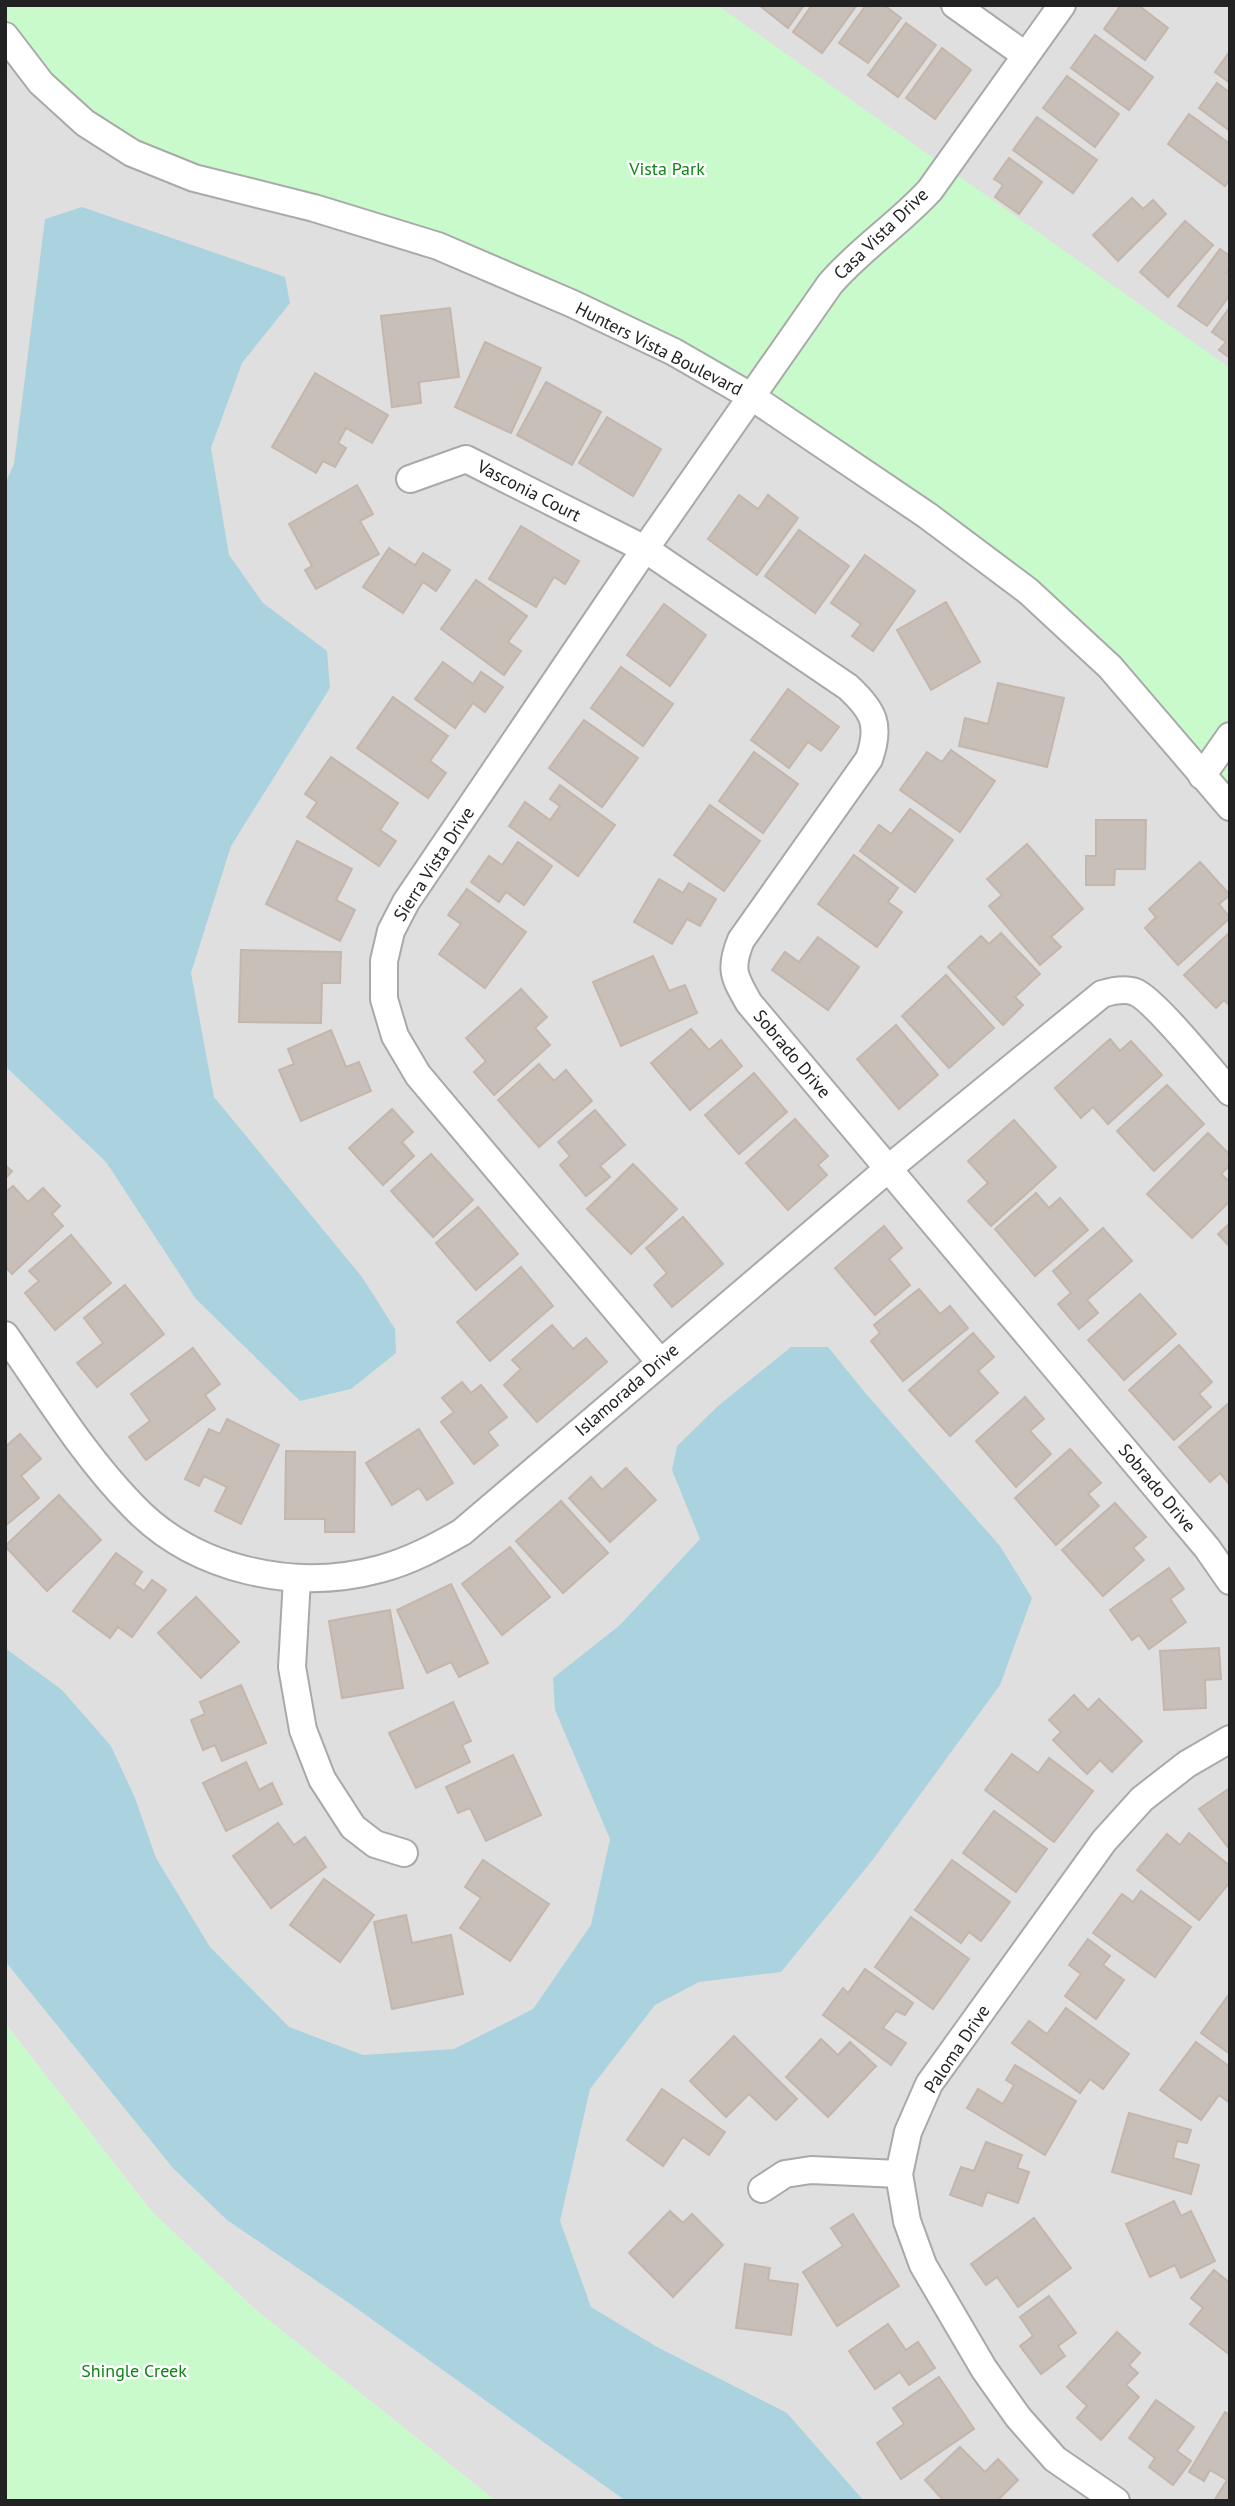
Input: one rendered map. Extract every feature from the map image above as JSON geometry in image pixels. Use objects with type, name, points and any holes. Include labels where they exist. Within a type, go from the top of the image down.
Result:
[{"type":"street","points":[[955,5],[1025,55]]},
{"type":"street","name":"Casa Vista Drive","points":[[752,397],[830,284],[848,263],[910,212],[930,190],[1062,5]]},
{"type":"street","name":"Hunters Vista Boulevard","points":[[5,36],[41,83],[76,115],[132,153],[194,178],[314,208],[438,246],[573,304],[663,347],[752,397],[928,516],[1028,591],[1110,667],[1230,807]]},
{"type":"street","name":"Sierra Vista Drive","points":[[660,1362],[418,1075],[395,1036],[384,999],[384,961],[391,931],[406,902],[645,549],[752,397]]},
{"type":"street","name":"Vasconia Court","points":[[410,479],[466,459],[645,549]]},
{"type":"street","name":"Sobrado Drive","points":[[645,549],[848,687],[863,700],[874,717],[876,738],[870,759],[741,940],[733,960],[735,978],[749,1003],[1207,1548],[1230,1581]]},
{"type":"street","points":[[1202,776],[1230,737]]},
{"type":"street","name":"Islamorada Drive","points":[[5,1335],[97,1466],[135,1508],[179,1543],[226,1566],[297,1579],[349,1576],[382,1569],[428,1552],[462,1532],[889,1168],[1102,994],[1117,990],[1136,992],[1155,1007],[1230,1092]]},
{"type":"street","points":[[297,1579],[292,1667],[303,1730],[322,1779],[352,1827],[375,1844],[404,1853]]},
{"type":"street","name":"Paloma Drive","points":[[1116,2501],[1055,2459],[1018,2417],[984,2369],[923,2265],[907,2221],[899,2174],[908,2132],[929,2084],[1104,1842],[1142,1799],[1187,1764],[1230,1739]]},
{"type":"street","points":[[762,2189],[785,2174],[811,2170],[899,2174]]},
{"type":"shaded area","points":[[5,5],[1230,5],[1230,2501],[496,2501],[257,2311],[152,2212],[5,2023]]},
{"type":"green space","name":"Vista Park","points":[[5,5],[717,5],[1230,368],[1230,807],[1110,667],[928,516],[573,304],[132,153],[5,36]]},
{"type":"green space","name":"Shingle Creek","points":[[5,2023],[152,2212],[257,2311],[496,2501],[5,2501]]},
{"type":"water","points":[[82,207],[285,277],[290,303],[242,363],[211,448],[229,555],[263,603],[327,651],[330,688],[231,846],[191,973],[214,1097],[362,1277],[395,1329],[396,1353],[351,1389],[300,1401],[196,1299],[106,1162],[5,1066],[5,484],[14,464],[45,219]]},
{"type":"water","points":[[791,1347],[828,1347],[1000,1546],[1032,1598],[1000,1685],[871,1862],[781,1972],[699,1982],[655,2005],[590,2089],[560,2221],[591,2307],[657,2347],[787,2413],[864,2501],[626,2501],[349,2303],[227,2220],[173,2168],[9,1966],[5,1960],[5,1648],[62,1690],[111,1746],[135,1798],[156,1858],[210,1947],[289,2027],[363,2055],[454,2049],[533,2009],[591,1925],[610,1839],[555,1710],[553,1678],[620,1625],[700,1539],[672,1470],[677,1446],[718,1406]]},
{"type":"building","points":[[759,5],[804,5],[788,28]]},
{"type":"building","points":[[812,5],[857,5],[822,53],[793,32]]},
{"type":"building","points":[[866,5],[884,5],[901,18],[868,63],[839,43]]},
{"type":"building","points":[[1121,5],[1138,5],[1168,28],[1145,60],[1104,29]]},
{"type":"building","points":[[906,23],[936,45],[898,97],[868,75]]},
{"type":"building","points":[[1095,35],[1153,77],[1129,110],[1071,68]]},
{"type":"building","points":[[942,48],[971,70],[935,119],[906,98]]},
{"type":"building","points":[[1230,51],[1230,83],[1215,72]]},
{"type":"building","points":[[1067,76],[1119,114],[1095,147],[1043,108]]},
{"type":"building","points":[[1217,83],[1230,93],[1230,131],[1199,108]]},
{"type":"building","points":[[1189,114],[1230,144],[1230,179],[1225,186],[1168,144]]},
{"type":"building","points":[[1037,117],[1097,160],[1073,193],[1013,150]]},
{"type":"building","points":[[1009,158],[1042,182],[1019,214],[995,197],[1003,185],[994,179]]},
{"type":"building","points":[[1132,198],[1143,209],[1153,200],[1166,214],[1118,261],[1093,235]]},
{"type":"building","points":[[1185,221],[1213,245],[1168,297],[1140,272]]},
{"type":"building","points":[[1220,249],[1230,256],[1230,268],[1226,273],[1230,275],[1230,295],[1207,326],[1178,306]]},
{"type":"building","points":[[1230,307],[1230,358],[1219,350],[1226,342],[1212,332]]},
{"type":"building","points":[[450,308],[459,377],[419,382],[421,403],[392,407],[381,316]]},
{"type":"building","points":[[485,342],[541,368],[511,433],[455,407]]},
{"type":"building","points":[[315,373],[388,415],[372,443],[346,428],[338,443],[346,448],[335,467],[323,461],[316,473],[272,447]]},
{"type":"building","points":[[546,382],[601,412],[572,465],[517,435]]},
{"type":"building","points":[[607,417],[661,449],[633,496],[579,463]]},
{"type":"building","points":[[357,485],[373,514],[360,521],[379,554],[316,589],[305,570],[312,566],[289,524]]},
{"type":"building","points":[[739,495],[758,509],[768,495],[798,518],[757,575],[708,539]]},
{"type":"building","points":[[521,526],[579,561],[565,584],[554,577],[536,607],[489,579]]},
{"type":"building","points":[[799,530],[849,566],[815,613],[765,576]]},
{"type":"building","points":[[389,548],[415,565],[423,553],[450,570],[436,591],[423,582],[403,613],[363,587]]},
{"type":"building","points":[[865,555],[915,591],[873,651],[852,636],[861,624],[831,603]]},
{"type":"building","points":[[476,580],[527,616],[508,642],[521,651],[504,675],[441,629]]},
{"type":"building","points":[[946,602],[980,662],[931,690],[897,630]]},
{"type":"building","points":[[664,604],[706,635],[670,686],[627,655]]},
{"type":"building","points":[[443,662],[473,684],[481,672],[503,687],[485,712],[473,703],[455,728],[415,699]]},
{"type":"building","points":[[621,667],[673,704],[643,746],[591,708]]},
{"type":"building","points":[[998,683],[1064,698],[1047,767],[959,746],[965,718],[988,724]]},
{"type":"building","points":[[788,689],[839,727],[821,751],[808,742],[789,768],[751,740]]},
{"type":"building","points":[[393,697],[448,736],[430,761],[446,773],[428,798],[357,748]]},
{"type":"building","points":[[584,720],[638,758],[602,807],[549,768]]},
{"type":"building","points":[[951,750],[995,781],[960,832],[900,790],[927,752],[942,762]]},
{"type":"building","points":[[754,752],[798,784],[763,833],[719,801]]},
{"type":"building","points":[[331,757],[398,803],[380,830],[396,841],[379,866],[307,817],[317,802],[305,794]]},
{"type":"building","points":[[560,785],[615,825],[578,876],[509,826],[525,802],[550,820],[560,806],[550,799]]},
{"type":"building","points":[[710,805],[760,841],[724,891],[674,855]]},
{"type":"building","points":[[910,809],[953,840],[915,892],[860,851],[879,825],[891,834]]},
{"type":"building","points":[[1096,820],[1146,820],[1145,869],[1115,869],[1114,885],[1086,885],[1086,856],[1096,856]]},
{"type":"building","points":[[297,841],[352,869],[336,900],[355,910],[340,941],[266,904]]},
{"type":"building","points":[[518,842],[552,866],[524,905],[506,892],[499,902],[471,882],[489,856],[502,865]]},
{"type":"building","points":[[1027,844],[1083,909],[1051,937],[1061,947],[1040,965],[989,906],[1002,895],[987,879]]},
{"type":"building","points":[[854,855],[898,888],[888,902],[902,912],[877,947],[818,904]]},
{"type":"building","points":[[1200,862],[1230,895],[1219,904],[1230,918],[1178,965],[1145,928],[1156,917],[1149,909]]},
{"type":"building","points":[[659,879],[683,893],[689,883],[716,899],[700,926],[687,919],[672,944],[634,922]]},
{"type":"building","points":[[467,889],[526,932],[485,988],[439,954],[461,924],[448,915]]},
{"type":"building","points":[[1230,932],[1230,1006],[1224,1000],[1216,1008],[1184,975]]},
{"type":"building","points":[[1001,933],[1040,974],[1015,997],[1023,1005],[1003,1025],[948,967],[981,936],[989,944]]},
{"type":"building","points":[[818,937],[859,967],[828,1010],[772,970],[785,952],[799,962]]},
{"type":"building","points":[[241,950],[341,952],[340,983],[322,983],[321,1023],[239,1022]]},
{"type":"building","points":[[653,956],[669,991],[685,985],[697,1013],[621,1046],[593,982]]},
{"type":"building","points":[[946,975],[994,1028],[949,1068],[902,1016]]},
{"type":"building","points":[[521,989],[547,1017],[535,1028],[550,1045],[494,1095],[474,1072],[486,1061],[466,1038]]},
{"type":"building","points":[[896,1025],[938,1075],[899,1109],[857,1059]]},
{"type":"building","points":[[691,1029],[709,1050],[721,1040],[742,1066],[690,1110],[651,1063]]},
{"type":"building","points":[[331,1030],[346,1067],[359,1062],[371,1091],[301,1121],[279,1070],[294,1064],[288,1049]]},
{"type":"building","points":[[1110,1039],[1120,1051],[1131,1041],[1162,1075],[1108,1124],[1093,1107],[1081,1118],[1055,1088]]},
{"type":"building","points":[[539,1064],[554,1081],[566,1070],[592,1101],[539,1147],[498,1100]]},
{"type":"building","points":[[754,1073],[787,1112],[739,1154],[705,1115]]},
{"type":"building","points":[[1167,1085],[1204,1124],[1154,1171],[1117,1131]]},
{"type":"building","points":[[392,1109],[413,1132],[402,1142],[414,1156],[383,1185],[349,1148]]},
{"type":"building","points":[[595,1110],[625,1145],[600,1166],[610,1177],[586,1196],[560,1165],[570,1156],[558,1142]]},
{"type":"building","points":[[795,1119],[828,1156],[818,1165],[827,1175],[788,1210],[746,1163]]},
{"type":"building","points":[[1014,1120],[1056,1167],[991,1226],[968,1201],[988,1183],[968,1161]]},
{"type":"building","points":[[1208,1133],[1230,1155],[1230,1165],[1221,1174],[1230,1182],[1230,1201],[1192,1238],[1147,1194]]},
{"type":"building","points":[[431,1154],[473,1200],[433,1237],[391,1191]]},
{"type":"building","points":[[633,1164],[677,1209],[631,1254],[587,1209]]},
{"type":"building","points":[[5,1165],[12,1171],[5,1179]]},
{"type":"building","points":[[13,1186],[28,1202],[43,1188],[60,1206],[52,1214],[63,1226],[12,1274],[5,1266],[5,1193]]},
{"type":"building","points":[[1036,1193],[1049,1208],[1060,1198],[1088,1230],[1035,1276],[995,1229]]},
{"type":"building","points":[[478,1207],[518,1254],[476,1290],[436,1243]]},
{"type":"building","points":[[683,1217],[723,1264],[672,1307],[654,1285],[667,1273],[646,1248]]},
{"type":"building","points":[[1230,1223],[1230,1247],[1218,1234]]},
{"type":"building","points":[[884,1226],[902,1248],[889,1259],[910,1285],[875,1315],[835,1268]]},
{"type":"building","points":[[1103,1228],[1132,1261],[1087,1300],[1098,1313],[1079,1329],[1058,1304],[1071,1293],[1053,1271]]},
{"type":"building","points":[[71,1235],[111,1283],[55,1330],[25,1293],[39,1281],[29,1271]]},
{"type":"building","points":[[521,1267],[553,1306],[490,1361],[457,1322]]},
{"type":"building","points":[[125,1285],[164,1334],[97,1387],[77,1363],[103,1343],[84,1318]]},
{"type":"building","points":[[919,1289],[940,1314],[950,1306],[968,1328],[903,1381],[871,1341],[880,1333],[874,1325]]},
{"type":"building","points":[[1140,1294],[1176,1334],[1124,1380],[1088,1340]]},
{"type":"building","points":[[552,1325],[573,1349],[586,1338],[607,1362],[537,1422],[504,1385],[521,1369],[512,1360]]},
{"type":"building","points":[[973,1333],[994,1357],[978,1371],[998,1393],[950,1436],[909,1390]]},
{"type":"building","points":[[1179,1345],[1212,1382],[1199,1394],[1211,1407],[1174,1440],[1129,1390]]},
{"type":"building","points":[[193,1348],[220,1384],[205,1395],[215,1409],[146,1460],[129,1437],[150,1421],[131,1394]]},
{"type":"building","points":[[462,1382],[471,1393],[481,1385],[507,1417],[488,1432],[498,1445],[474,1464],[441,1422],[454,1412],[442,1398]]},
{"type":"building","points":[[1025,1397],[1044,1419],[1030,1431],[1051,1454],[1016,1487],[976,1441]]},
{"type":"building","points":[[1230,1402],[1230,1485],[1220,1473],[1210,1482],[1179,1447]]},
{"type":"building","points":[[227,1419],[279,1445],[241,1524],[215,1511],[227,1487],[204,1476],[199,1486],[185,1479],[209,1429],[220,1434]]},
{"type":"building","points":[[419,1429],[453,1483],[427,1500],[419,1488],[392,1505],[366,1463]]},
{"type":"building","points":[[20,1434],[41,1459],[21,1476],[39,1498],[5,1526],[5,1447]]},
{"type":"building","points":[[1070,1449],[1101,1483],[1088,1494],[1099,1506],[1056,1545],[1015,1498]]},
{"type":"building","points":[[286,1451],[355,1452],[354,1532],[325,1532],[325,1519],[285,1519]]},
{"type":"building","points":[[626,1468],[656,1500],[610,1542],[569,1498],[591,1477],[602,1490]]},
{"type":"building","points":[[59,1495],[101,1540],[47,1591],[5,1546]]},
{"type":"building","points":[[561,1501],[608,1553],[563,1593],[516,1541]]},
{"type":"building","points":[[1115,1503],[1146,1537],[1133,1548],[1144,1560],[1103,1596],[1062,1550]]},
{"type":"building","points":[[510,1547],[550,1597],[502,1635],[462,1584]]},
{"type":"building","points":[[116,1553],[142,1572],[134,1584],[144,1591],[152,1580],[166,1590],[132,1637],[118,1627],[110,1638],[73,1611]]},
{"type":"building","points":[[1169,1568],[1184,1589],[1170,1599],[1186,1622],[1149,1649],[1139,1635],[1132,1640],[1110,1610]]},
{"type":"building","points":[[451,1584],[488,1663],[459,1677],[451,1662],[427,1673],[397,1610]]},
{"type":"building","points":[[196,1597],[239,1642],[201,1678],[158,1633]]},
{"type":"building","points":[[390,1610],[403,1688],[342,1698],[329,1621]]},
{"type":"building","points":[[1219,1648],[1221,1679],[1205,1680],[1206,1708],[1164,1710],[1160,1651]]},
{"type":"building","points":[[241,1685],[266,1743],[222,1761],[215,1745],[203,1750],[191,1720],[205,1714],[200,1702]]},
{"type":"building","points":[[1074,1695],[1088,1710],[1099,1699],[1142,1741],[1112,1772],[1100,1760],[1087,1774],[1053,1740],[1061,1732],[1049,1720]]},
{"type":"building","points":[[453,1702],[471,1741],[462,1745],[470,1762],[416,1788],[389,1733]]},
{"type":"building","points":[[1012,1754],[1038,1773],[1049,1758],[1093,1791],[1054,1842],[985,1790]]},
{"type":"building","points":[[513,1755],[541,1815],[486,1841],[470,1808],[458,1813],[446,1787]]},
{"type":"building","points":[[246,1762],[259,1790],[272,1783],[282,1804],[226,1831],[203,1783]]},
{"type":"building","points":[[1230,1788],[1230,1850],[1199,1809]]},
{"type":"building","points":[[994,1811],[1047,1849],[1016,1892],[963,1853]]},
{"type":"building","points":[[278,1823],[294,1845],[305,1837],[326,1867],[271,1908],[233,1856]]},
{"type":"building","points":[[1189,1833],[1230,1866],[1230,1882],[1199,1920],[1137,1870],[1167,1834],[1180,1845]]},
{"type":"building","points":[[483,1860],[549,1904],[510,1961],[460,1928],[481,1898],[465,1887]]},
{"type":"building","points":[[952,1860],[1010,1902],[981,1941],[969,1932],[961,1943],[915,1910]]},
{"type":"building","points":[[324,1879],[374,1915],[340,1962],[290,1925]]},
{"type":"building","points":[[1141,1891],[1191,1927],[1155,1977],[1093,1933],[1122,1894],[1133,1902]]},
{"type":"building","points":[[406,1915],[412,1943],[451,1935],[463,1994],[392,2009],[374,1922]]},
{"type":"building","points":[[911,1917],[969,1959],[933,2009],[875,1967]]},
{"type":"building","points":[[1088,1939],[1110,1956],[1103,1965],[1124,1980],[1096,2019],[1065,1996],[1081,1974],[1069,1965]]},
{"type":"building","points":[[865,1969],[913,2003],[905,2015],[896,2011],[883,2028],[906,2043],[891,2065],[823,2015],[843,1988],[848,1993]]},
{"type":"building","points":[[1230,1993],[1230,2054],[1201,2033]]},
{"type":"building","points":[[1066,2008],[1129,2054],[1103,2089],[1090,2079],[1080,2093],[1012,2043],[1029,2021],[1047,2034]]},
{"type":"building","points":[[734,2036],[797,2099],[776,2120],[749,2094],[726,2117],[690,2081]]},
{"type":"building","points":[[821,2039],[838,2055],[850,2042],[876,2066],[828,2117],[786,2077]]},
{"type":"building","points":[[1196,2042],[1230,2067],[1230,2103],[1219,2095],[1201,2120],[1160,2090]]},
{"type":"building","points":[[1015,2065],[1076,2101],[1045,2155],[967,2108],[978,2089],[1003,2104],[1014,2085],[1006,2080]]},
{"type":"building","points":[[662,2089],[725,2132],[709,2155],[683,2137],[663,2166],[627,2140]]},
{"type":"building","points":[[1129,2113],[1191,2130],[1187,2143],[1177,2141],[1173,2158],[1199,2165],[1191,2194],[1112,2172]]},
{"type":"building","points":[[986,2142],[1022,2155],[1017,2168],[1029,2172],[1018,2203],[987,2192],[982,2206],[950,2195],[961,2167],[974,2171]]},
{"type":"building","points":[[1174,2201],[1181,2216],[1191,2211],[1215,2261],[1181,2278],[1175,2265],[1150,2277],[1126,2224]]},
{"type":"building","points":[[670,2211],[683,2223],[692,2214],[723,2245],[673,2297],[629,2253]]},
{"type":"building","points":[[853,2214],[899,2286],[837,2326],[803,2272],[843,2246],[831,2228]]},
{"type":"building","points":[[1034,2218],[1071,2268],[1018,2307],[997,2277],[986,2285],[971,2264]]},
{"type":"building","points":[[745,2264],[770,2268],[768,2280],[798,2284],[791,2335],[736,2328]]},
{"type":"building","points":[[1214,2270],[1230,2283],[1230,2355],[1190,2324],[1203,2308],[1191,2298]]},
{"type":"building","points":[[1049,2296],[1076,2333],[1058,2346],[1065,2356],[1041,2374],[1020,2346],[1033,2336],[1020,2317]]},
{"type":"building","points":[[888,2324],[906,2350],[918,2342],[935,2368],[909,2385],[900,2372],[875,2389],[849,2351]]},
{"type":"building","points":[[1117,2332],[1140,2353],[1129,2365],[1138,2373],[1126,2385],[1139,2397],[1101,2440],[1077,2418],[1087,2406],[1067,2387]]},
{"type":"building","points":[[939,2377],[974,2429],[901,2479],[877,2443],[904,2424],[893,2408]]},
{"type":"building","points":[[1156,2400],[1194,2427],[1177,2451],[1191,2461],[1173,2485],[1149,2467],[1155,2458],[1129,2438]]},
{"type":"building","points":[[1225,2412],[1230,2415],[1230,2501],[1214,2501],[1227,2480],[1210,2470],[1204,2481],[1189,2472]]},
{"type":"building","points":[[960,2447],[985,2472],[998,2459],[1018,2480],[997,2501],[944,2501],[925,2480]]}]
